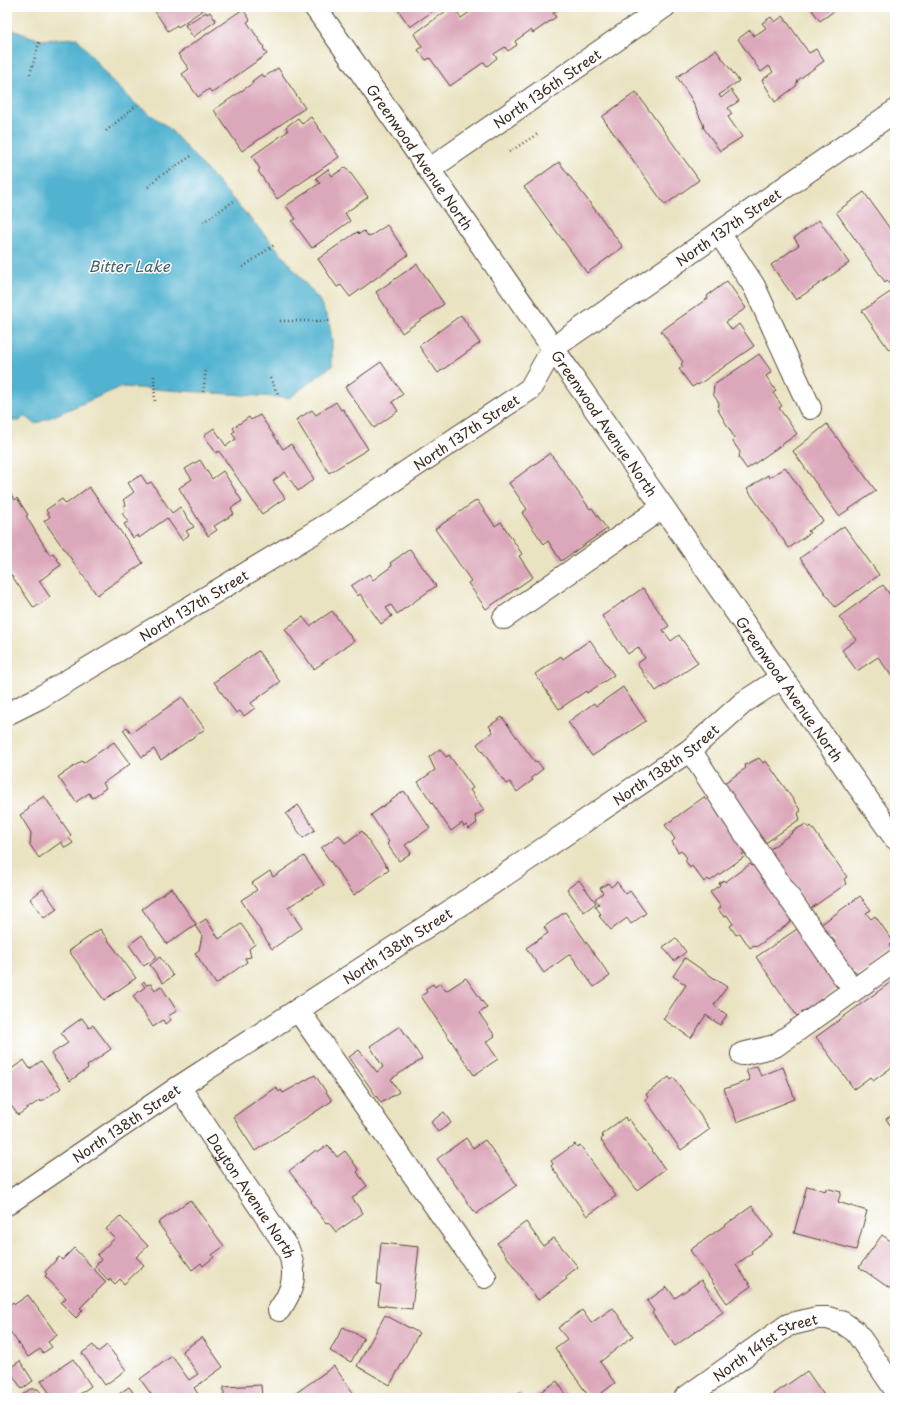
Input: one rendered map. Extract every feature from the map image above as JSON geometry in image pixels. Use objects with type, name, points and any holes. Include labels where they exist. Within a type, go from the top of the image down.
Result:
[{"type":"street","name":"Greenwood Avenue North","points":[[315,7],[430,169],[780,678],[895,838]]},
{"type":"street","name":"North 136th Street","points":[[430,169],[664,7]]},
{"type":"street","name":"North 137th Street","points":[[7,714],[39,698],[363,502],[530,389],[553,348],[719,233],[892,119]]},
{"type":"street","points":[[719,233],[754,286],[810,408]]},
{"type":"street","points":[[504,618],[662,507]]},
{"type":"street","name":"North 138th Street","points":[[7,1204],[179,1087],[478,893],[690,750],[744,702],[780,678]]},
{"type":"street","points":[[690,750],[735,819],[844,977]]},
{"type":"street","points":[[742,1054],[775,1046],[895,961]]},
{"type":"street","points":[[298,1010],[485,1277]]},
{"type":"street","name":"Dayton Avenue North","points":[[179,1087],[288,1248],[294,1273],[292,1287],[287,1300],[280,1310]]},
{"type":"street","name":"North 141st Street","points":[[685,1398],[788,1326],[804,1320],[828,1318],[843,1323],[856,1332],[895,1389]]},
{"type":"path","points":[[30,74],[40,40]]},
{"type":"path","points":[[106,131],[137,105]]},
{"type":"path","points":[[509,152],[539,133]]},
{"type":"path","points":[[148,187],[160,176],[193,155]]},
{"type":"path","points":[[203,222],[234,201]]},
{"type":"path","points":[[243,266],[274,245]]},
{"type":"path","points":[[280,321],[329,321]]},
{"type":"path","points":[[203,392],[206,370]]},
{"type":"path","points":[[154,376],[155,403]]},
{"type":"path","points":[[270,378],[279,396]]},
{"type":"water","name":"Bitter Lake","points":[[7,28],[40,40],[77,38],[110,79],[137,105],[168,127],[274,245],[319,300],[329,321],[332,340],[332,366],[289,398],[121,387],[35,424],[28,418],[23,417],[20,421],[7,421]]},
{"type":"building","points":[[152,7],[207,7],[178,27],[177,25],[168,31]]},
{"type":"building","points":[[396,7],[439,7],[410,27]]},
{"type":"building","points":[[443,7],[454,7],[461,18],[477,7],[562,7],[553,13],[556,17],[533,33],[531,30],[515,41],[517,45],[508,51],[505,47],[494,54],[497,58],[487,66],[484,62],[450,86],[430,58],[426,60],[418,50],[422,47],[414,34],[446,11]]},
{"type":"building","points":[[810,7],[840,7],[820,21]]},
{"type":"building","points":[[243,9],[250,20],[247,22],[267,54],[212,93],[209,89],[198,97],[182,74],[189,69],[178,54]]},
{"type":"building","points":[[206,12],[207,14],[210,12],[216,21],[193,37],[185,25]]},
{"type":"building","points":[[783,16],[809,53],[816,49],[824,61],[798,80],[796,86],[775,102],[762,80],[773,72],[769,66],[761,72],[738,39],[750,30],[754,36],[766,28],[762,23],[771,17],[775,22]]},
{"type":"building","points":[[716,50],[739,81],[719,95],[721,98],[731,90],[739,101],[728,108],[732,114],[728,117],[742,137],[720,151],[703,127],[704,126],[692,100],[677,77]]},
{"type":"building","points":[[278,68],[305,108],[242,151],[214,110],[253,83],[252,81],[262,74],[264,77]]},
{"type":"building","points":[[636,92],[699,180],[665,205],[602,117]]},
{"type":"building","points":[[311,117],[339,157],[277,199],[258,171],[260,169],[252,156],[288,131],[286,127],[298,118],[302,124]]},
{"type":"building","points":[[559,162],[623,247],[587,273],[524,187]]},
{"type":"building","points":[[346,167],[368,197],[345,213],[350,221],[312,248],[292,221],[296,219],[286,206],[320,183],[316,178],[328,169],[332,176]]},
{"type":"building","points":[[864,192],[895,236],[895,282],[891,285],[887,280],[885,282],[836,212]]},
{"type":"building","points":[[819,220],[849,263],[796,300],[771,265],[799,245],[794,238]]},
{"type":"building","points":[[387,225],[408,255],[350,297],[341,285],[337,287],[318,259],[357,232],[359,234],[364,231],[369,237]]},
{"type":"building","points":[[417,264],[444,304],[402,333],[376,292]]},
{"type":"building","points":[[727,281],[746,308],[726,322],[732,330],[739,324],[754,346],[698,385],[697,384],[692,387],[679,369],[683,367],[681,364],[683,362],[661,331],[708,298],[707,296]]},
{"type":"building","points":[[895,289],[895,345],[889,350],[862,311]]},
{"type":"building","points":[[461,315],[480,343],[438,373],[419,346]]},
{"type":"building","points":[[759,354],[772,372],[766,376],[776,391],[773,393],[782,406],[779,408],[797,434],[747,469],[739,458],[740,452],[733,442],[734,437],[718,410],[719,403],[713,394],[714,385]]},
{"type":"building","points":[[381,362],[403,394],[392,402],[398,411],[374,428],[345,387]]},
{"type":"building","points":[[336,402],[341,410],[343,409],[368,449],[329,473],[296,420],[312,410],[316,415]]},
{"type":"building","points":[[260,415],[283,449],[291,444],[314,479],[298,491],[285,472],[273,481],[285,498],[262,514],[219,451],[216,453],[204,435],[214,428],[226,446],[236,439],[232,433],[235,431],[233,428],[249,417],[251,420]]},
{"type":"building","points":[[827,424],[876,491],[839,516],[793,451]]},
{"type":"building","points":[[550,453],[590,509],[592,508],[607,529],[561,561],[548,541],[544,544],[522,513],[527,509],[509,483]]},
{"type":"building","points":[[200,460],[212,479],[223,471],[242,501],[231,508],[234,514],[214,526],[217,530],[208,536],[179,488],[192,479],[185,469]]},
{"type":"building","points":[[785,467],[823,521],[808,531],[810,533],[789,548],[747,489],[768,475],[769,478]]},
{"type":"building","points":[[141,475],[147,484],[151,482],[172,513],[180,507],[194,527],[186,531],[189,535],[182,540],[167,518],[139,538],[138,535],[133,538],[124,524],[128,522],[122,513],[126,511],[123,507],[126,505],[123,500],[134,492],[128,483]]},
{"type":"building","points":[[89,487],[143,563],[97,595],[44,521],[50,517],[46,510],[62,499],[66,504]]},
{"type":"building","points":[[7,489],[15,500],[17,498],[28,515],[26,516],[50,555],[53,553],[61,565],[39,581],[50,597],[34,608],[7,569]]},
{"type":"building","points":[[477,500],[495,526],[501,522],[522,554],[519,556],[533,577],[486,609],[468,583],[471,581],[435,529]]},
{"type":"building","points":[[844,526],[879,575],[835,607],[800,558]]},
{"type":"building","points":[[410,549],[436,586],[397,614],[391,605],[386,608],[392,616],[381,624],[360,594],[358,596],[351,586],[369,574],[373,580],[392,566],[390,563]]},
{"type":"building","points":[[883,585],[895,602],[895,676],[893,678],[878,657],[857,671],[842,650],[856,640],[839,617]]},
{"type":"building","points":[[643,588],[669,626],[663,630],[671,641],[679,635],[698,663],[656,691],[637,664],[645,658],[638,647],[628,654],[602,616]]},
{"type":"building","points":[[332,611],[354,641],[314,669],[285,629],[303,617],[310,626]]},
{"type":"building","points":[[590,640],[614,675],[559,709],[535,674],[561,656],[563,659]]},
{"type":"building","points":[[258,651],[280,682],[251,703],[255,708],[244,716],[240,711],[236,713],[214,682]]},
{"type":"building","points":[[623,687],[646,721],[592,756],[568,722],[594,703],[596,706]]},
{"type":"building","points":[[182,697],[205,729],[161,760],[154,749],[142,757],[123,730],[127,727],[131,733]]},
{"type":"building","points":[[502,717],[535,762],[537,761],[543,769],[531,778],[533,780],[517,792],[510,782],[506,784],[477,744],[493,732],[489,726]]},
{"type":"building","points":[[114,742],[130,764],[103,783],[106,788],[92,798],[89,793],[76,802],[58,777],[82,761],[83,763]]},
{"type":"building","points":[[440,749],[446,757],[449,755],[473,788],[470,790],[484,810],[475,816],[477,823],[469,829],[466,825],[464,827],[462,823],[451,831],[418,782],[435,770],[429,757]]},
{"type":"building","points":[[759,758],[763,763],[766,761],[801,811],[798,813],[800,819],[764,844],[723,784],[746,768],[745,765]]},
{"type":"building","points":[[404,791],[430,828],[405,845],[411,853],[399,861],[387,844],[389,842],[371,815]]},
{"type":"building","points":[[44,796],[71,835],[68,837],[73,843],[65,848],[61,842],[39,858],[30,845],[31,833],[20,815],[29,809],[28,807]]},
{"type":"building","points":[[704,797],[706,800],[710,797],[748,850],[742,854],[744,857],[710,881],[708,879],[704,882],[692,866],[690,868],[685,860],[687,858],[681,850],[678,852],[672,842],[675,839],[665,825]]},
{"type":"building","points":[[298,805],[315,830],[303,838],[286,814]]},
{"type":"building","points":[[806,824],[809,828],[811,826],[847,877],[844,879],[846,884],[810,909],[769,850],[792,833],[791,832]]},
{"type":"building","points":[[362,831],[389,870],[354,895],[321,848],[339,835],[345,843]]},
{"type":"building","points":[[304,856],[324,885],[288,907],[302,928],[272,949],[241,900],[257,890],[252,883],[270,871],[273,877]]},
{"type":"building","points":[[757,863],[794,917],[790,920],[791,922],[756,947],[754,945],[750,948],[740,933],[736,935],[730,926],[733,924],[727,915],[724,917],[718,909],[721,907],[710,892],[720,885],[719,883],[724,880],[725,882],[750,864],[752,866]]},
{"type":"building","points":[[579,880],[596,903],[584,912],[567,889]]},
{"type":"building","points":[[617,882],[626,894],[630,891],[646,913],[631,924],[627,918],[611,930],[599,916],[601,914],[595,906],[599,904],[595,899],[603,893],[600,888],[608,883],[611,887]]},
{"type":"building","points":[[171,888],[196,924],[167,944],[142,909]]},
{"type":"building","points":[[43,889],[57,909],[44,918],[30,899]]},
{"type":"building","points":[[860,896],[871,910],[866,913],[871,919],[875,916],[893,941],[889,945],[892,950],[858,975],[854,970],[849,974],[829,946],[835,942],[832,938],[826,943],[816,928]]},
{"type":"building","points":[[565,912],[610,976],[594,987],[570,954],[544,973],[526,948],[548,933],[544,927]]},
{"type":"building","points":[[206,919],[219,939],[241,924],[255,944],[249,949],[251,957],[245,958],[247,962],[216,984],[195,953],[199,950],[202,936],[195,926]]},
{"type":"building","points":[[100,929],[136,978],[104,1000],[69,951]]},
{"type":"building","points":[[797,929],[800,932],[804,929],[841,981],[835,985],[838,988],[797,1016],[756,957]]},
{"type":"building","points":[[142,935],[157,957],[144,966],[129,945]]},
{"type":"building","points":[[676,938],[686,952],[674,961],[663,947]]},
{"type":"building","points":[[160,957],[173,976],[163,983],[150,965]]},
{"type":"building","points":[[685,958],[727,987],[714,1005],[727,1015],[720,1025],[706,1015],[691,1038],[663,1019],[686,985],[673,976]]},
{"type":"building","points":[[466,978],[487,1008],[479,1013],[495,1036],[486,1042],[498,1059],[474,1075],[421,996],[427,992],[425,989],[433,984],[435,987],[440,983],[446,991]]},
{"type":"building","points":[[895,979],[895,1065],[873,1081],[870,1077],[854,1089],[816,1037]]},
{"type":"building","points":[[144,981],[146,985],[151,984],[155,990],[161,986],[177,1011],[168,1016],[171,1020],[165,1024],[163,1020],[153,1027],[133,996],[145,987],[142,983]]},
{"type":"building","points":[[82,1018],[89,1028],[93,1025],[111,1049],[87,1066],[88,1068],[70,1081],[51,1054],[68,1043],[61,1033]]},
{"type":"building","points":[[400,1026],[422,1059],[391,1079],[399,1092],[381,1103],[349,1057],[359,1050],[377,1072],[383,1067],[370,1046]]},
{"type":"building","points":[[24,1060],[30,1069],[41,1061],[61,1088],[41,1102],[40,1100],[18,1115],[7,1100],[7,1085],[12,1082],[8,1076],[12,1073],[10,1070]]},
{"type":"building","points":[[757,1066],[761,1076],[783,1067],[795,1099],[737,1122],[724,1089],[750,1080],[746,1070]]},
{"type":"building","points":[[315,1075],[332,1101],[255,1151],[233,1117],[276,1087],[279,1092],[281,1090],[283,1093]]},
{"type":"building","points":[[669,1077],[671,1080],[674,1078],[710,1129],[681,1150],[645,1099],[648,1097],[646,1094]]},
{"type":"building","points":[[444,1112],[451,1123],[438,1132],[431,1122]]},
{"type":"building","points":[[895,1113],[895,1132],[886,1119]]},
{"type":"building","points":[[625,1117],[627,1121],[629,1119],[665,1169],[637,1190],[601,1140],[603,1137],[601,1135]]},
{"type":"building","points":[[466,1138],[473,1148],[485,1140],[517,1185],[476,1214],[437,1159]]},
{"type":"building","points":[[575,1144],[577,1147],[580,1145],[616,1196],[587,1216],[551,1166],[553,1164],[551,1161]]},
{"type":"building","points":[[328,1145],[337,1157],[345,1151],[359,1170],[357,1172],[367,1186],[352,1198],[363,1213],[336,1232],[328,1222],[326,1223],[310,1202],[312,1201],[289,1171],[316,1150],[317,1152]]},
{"type":"building","points":[[807,1186],[826,1191],[826,1188],[841,1192],[838,1202],[867,1211],[856,1250],[794,1233]]},
{"type":"building","points":[[190,1200],[224,1246],[212,1255],[214,1257],[203,1266],[201,1263],[192,1270],[158,1223]]},
{"type":"building","points":[[752,1206],[773,1235],[751,1251],[752,1253],[736,1265],[751,1286],[727,1303],[690,1250]]},
{"type":"building","points":[[120,1216],[148,1246],[136,1257],[144,1265],[124,1284],[120,1279],[115,1284],[110,1279],[109,1281],[95,1266],[101,1260],[97,1255],[115,1238],[106,1229]]},
{"type":"building","points":[[526,1222],[543,1246],[554,1238],[578,1267],[565,1277],[567,1279],[538,1300],[497,1243]]},
{"type":"building","points":[[882,1235],[895,1244],[895,1292],[859,1267]]},
{"type":"building","points":[[381,1243],[419,1247],[412,1309],[378,1305],[381,1285],[377,1284]]},
{"type":"building","points":[[74,1248],[106,1282],[80,1308],[83,1310],[76,1318],[61,1303],[66,1298],[45,1276],[47,1274],[45,1272],[59,1257],[62,1260]]},
{"type":"building","points":[[701,1280],[723,1312],[675,1346],[652,1313],[654,1311],[647,1301],[667,1287],[675,1298]]},
{"type":"building","points":[[28,1295],[57,1335],[48,1342],[52,1347],[43,1353],[40,1349],[28,1357],[7,1327],[7,1307],[13,1302],[15,1304]]},
{"type":"building","points":[[613,1308],[633,1336],[600,1362],[615,1383],[595,1398],[590,1398],[555,1348],[567,1339],[558,1328],[582,1310],[591,1323]]},
{"type":"building","points":[[385,1315],[419,1333],[390,1385],[357,1366]]},
{"type":"building","points":[[343,1327],[364,1338],[351,1362],[330,1351]]},
{"type":"building","points":[[202,1337],[223,1367],[194,1388],[201,1398],[154,1398],[140,1379],[172,1356],[189,1380],[198,1374],[182,1351]]},
{"type":"building","points":[[93,1345],[98,1352],[107,1345],[126,1370],[105,1385],[82,1353]]},
{"type":"building","points":[[73,1359],[91,1386],[74,1398],[53,1398],[41,1381]]},
{"type":"building","points":[[20,1361],[33,1381],[22,1389],[8,1369]]},
{"type":"building","points":[[334,1366],[356,1397],[289,1398]]},
{"type":"building","points":[[807,1371],[826,1398],[777,1398],[774,1394]]},
{"type":"building","points":[[557,1381],[568,1398],[531,1398]]},
{"type":"building","points":[[261,1385],[262,1398],[224,1398],[224,1387]]},
{"type":"building","points":[[129,1387],[137,1398],[113,1398]]},
{"type":"building","points":[[30,1389],[38,1389],[45,1398],[18,1398]]},
{"type":"building","points":[[520,1392],[524,1398],[511,1398]]}]
